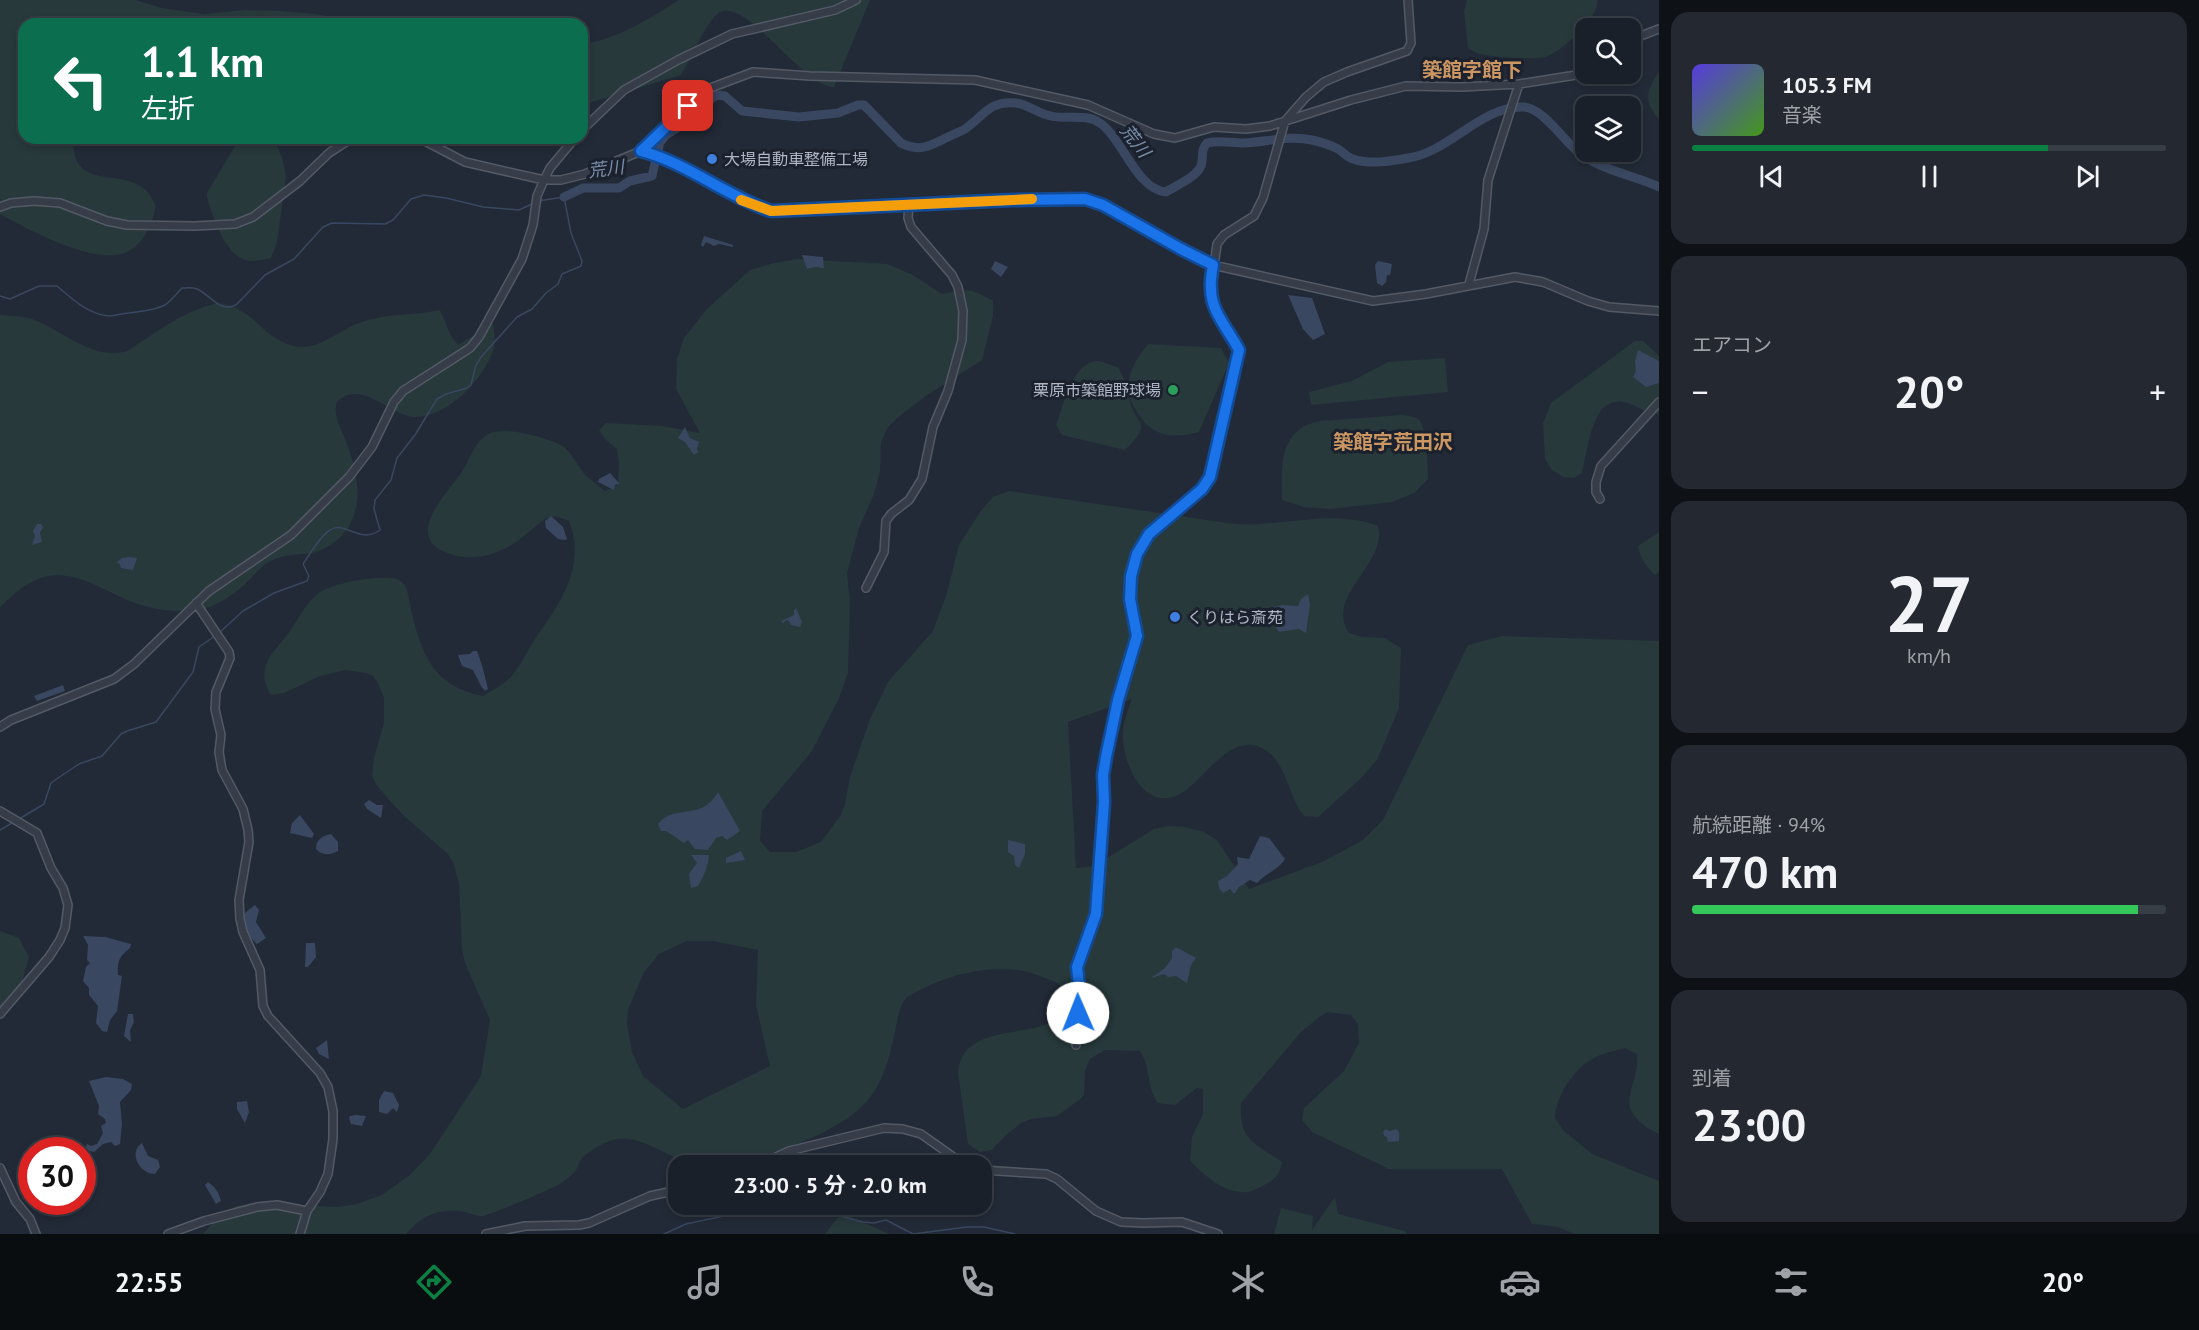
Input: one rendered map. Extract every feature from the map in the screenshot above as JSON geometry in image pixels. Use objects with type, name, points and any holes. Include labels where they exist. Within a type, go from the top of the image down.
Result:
[{"type":"street","points":[[588,124],[624,90],[721,39],[732,34],[835,10],[856,0]]},
{"type":"street","points":[[1076,1044],[1080,994],[1077,967],[1096,914],[1104,802],[1103,775],[1118,700],[1137,636],[1130,599],[1131,576],[1137,554],[1149,534],[1202,489],[1210,477],[1239,350],[1212,302],[1210,288],[1217,244],[1224,235],[1254,216],[1263,198],[1285,121],[1306,97],[1324,82],[1407,51],[1411,43],[1408,0]]},
{"type":"street","points":[[1641,36],[1659,29]]},
{"type":"street","points":[[430,144],[465,162],[544,180],[561,180],[585,174],[641,151],[705,90],[753,72],[764,71],[810,76],[975,80],[1088,105],[1154,134],[1175,138],[1214,128],[1258,129],[1371,94],[1406,86],[1462,87],[1519,84],[1575,75]]},
{"type":"street","points":[[1469,284],[1484,230],[1488,180],[1519,84]]},
{"type":"street","points":[[0,207],[11,203],[34,201],[60,203],[107,221],[127,225],[235,224],[253,217],[300,181],[329,153],[342,144]]},
{"type":"street","points":[[0,727],[11,720],[114,679],[149,650],[208,591],[291,535],[349,477],[372,447],[394,402],[403,391],[470,348],[480,337],[522,259],[533,225],[536,202],[544,180],[550,168],[570,144]]},
{"type":"street","points":[[641,151],[668,162],[750,204],[771,211],[1085,199],[1103,205],[1213,265],[1373,301],[1426,294],[1515,277],[1529,278],[1609,307],[1659,311]]},
{"type":"street","points":[[866,588],[884,552],[886,521],[909,500],[922,479],[933,427],[948,391],[962,340],[963,311],[958,286],[952,275],[911,226],[908,219],[909,205]]},
{"type":"street","points":[[1600,499],[1596,492],[1596,482],[1601,466],[1659,402]]},
{"type":"street","points":[[196,603],[223,640],[230,658],[216,692],[215,709],[221,735],[222,770],[243,809],[249,842],[239,900],[240,919],[243,932],[260,970],[263,1006],[268,1016],[314,1065],[325,1080],[331,1096],[333,1139],[328,1174],[320,1192],[307,1211],[300,1234]]},
{"type":"street","points":[[0,811],[39,836],[51,868],[66,894],[67,914],[63,933],[54,949],[0,1014]]},
{"type":"street","points":[[780,1155],[884,1128],[893,1128],[921,1134],[950,1155]]},
{"type":"street","points":[[0,1168],[16,1202],[30,1218],[36,1234]]},
{"type":"street","points":[[992,1171],[1046,1174],[1057,1179],[1096,1211],[1121,1222],[1182,1222],[1218,1234]]},
{"type":"street","points":[[486,1234],[525,1226],[588,1223],[650,1197],[668,1192]]},
{"type":"street","points":[[168,1234],[204,1221],[257,1207],[277,1205],[307,1211]]},
{"type":"street","points":[[558,1225],[558,1234]]},
{"type":"shaded area","points":[[0,0],[136,0],[162,8],[204,14],[245,10],[280,11],[335,18],[18,18],[18,144],[74,144],[80,166],[99,176],[135,183],[146,190],[156,206],[147,232],[139,244],[127,252],[114,255],[81,251],[44,237],[0,214]]},
{"type":"shaded area","points":[[679,0],[870,0],[834,87],[821,83],[807,73],[746,19],[732,12],[720,12],[709,24],[681,75],[588,103],[588,43],[608,38],[645,21]]},
{"type":"shaded area","points":[[1467,0],[1597,0],[1591,18],[1575,18],[1575,37],[1546,57],[1513,58],[1486,55],[1468,48],[1464,11]]},
{"type":"shaded area","points":[[1659,72],[1659,119],[1650,107],[1648,96],[1651,85]]},
{"type":"shaded area","points":[[236,144],[274,144],[283,161],[286,177],[277,242],[271,258],[250,261],[236,255],[230,249],[212,213],[207,193]]},
{"type":"shaded area","points":[[797,259],[887,264],[911,274],[942,294],[963,290],[973,291],[993,301],[993,316],[982,360],[902,414],[888,427],[881,442],[880,472],[874,494],[859,528],[847,573],[850,602],[848,673],[839,698],[812,751],[762,811],[760,841],[770,852],[796,852],[821,842],[841,815],[850,777],[870,719],[888,682],[933,631],[947,593],[959,545],[980,512],[993,497],[1009,491],[1227,523],[1256,524],[1334,518],[1378,526],[1379,540],[1374,554],[1350,593],[1344,606],[1343,619],[1349,633],[1362,637],[1385,638],[1401,648],[1399,708],[1377,760],[1359,780],[1318,817],[1304,816],[1275,758],[1257,746],[1245,745],[1234,749],[1212,765],[1183,792],[1173,797],[1162,798],[1144,789],[1131,771],[1127,760],[1123,729],[1132,699],[1068,722],[1076,868],[1094,866],[1154,829],[1168,826],[1185,827],[1204,832],[1217,840],[1249,889],[1322,862],[1363,840],[1383,820],[1468,645],[1502,636],[1659,641],[1659,1134],[1643,1125],[1634,1116],[1630,1107],[1637,1054],[1625,1048],[1596,1057],[1578,1070],[1562,1093],[1555,1118],[1563,1130],[1592,1154],[1659,1181],[1659,1234],[1575,1234],[1558,1227],[1532,1224],[1502,1169],[1389,1169],[1312,1132],[1302,1120],[1304,1108],[1344,1071],[1359,1043],[1358,1024],[1351,1015],[1327,1012],[1301,1032],[1241,1103],[1243,1125],[1250,1139],[1282,1162],[1275,1178],[1252,1191],[1240,1192],[1223,1187],[1208,1178],[1190,1160],[1192,1137],[1203,1114],[1203,1089],[1197,1088],[1175,1105],[1158,1103],[1154,1097],[1146,1064],[1140,1051],[1105,1050],[1090,1059],[1085,1071],[1084,1095],[1079,1100],[1057,1116],[1031,1119],[1021,1123],[992,1150],[980,1152],[968,1144],[958,1073],[961,1058],[969,1048],[992,1036],[1048,1024],[1069,1006],[1067,993],[1055,982],[1023,971],[992,969],[945,979],[907,997],[900,1010],[891,1050],[881,1079],[866,1102],[842,1122],[795,1145],[762,1155],[670,1155],[632,1139],[613,1140],[601,1145],[581,1159],[572,1175],[549,1189],[483,1216],[453,1210],[437,1212],[418,1222],[406,1234],[203,1234],[220,1215],[236,1206],[254,1203],[338,1207],[357,1204],[382,1195],[411,1174],[430,1154],[481,1076],[490,1020],[465,963],[462,950],[459,883],[453,862],[447,853],[405,817],[376,784],[372,776],[374,758],[384,723],[384,698],[378,683],[373,676],[366,673],[345,670],[320,676],[284,693],[271,695],[264,675],[269,658],[308,604],[320,592],[336,585],[359,580],[392,578],[402,582],[406,589],[425,654],[441,676],[466,692],[483,696],[507,681],[553,612],[568,583],[575,553],[569,521],[555,517],[547,518],[516,542],[497,552],[466,557],[445,552],[433,545],[428,535],[433,513],[439,502],[461,473],[480,441],[490,433],[497,431],[536,436],[561,445],[587,477],[605,491],[618,485],[619,464],[617,449],[605,439],[599,430],[606,423],[662,426],[700,433],[676,389],[677,359],[684,338],[707,309],[750,270]],"holes":[[[687,941],[713,941],[758,950],[756,1005],[770,1066],[683,1109],[643,1076],[632,1052],[627,1024],[628,1010],[644,972],[659,954]]]},
{"type":"shaded area","points":[[218,303],[240,310],[272,336],[293,346],[312,346],[353,325],[371,319],[440,310],[451,336],[458,345],[493,324],[495,344],[490,359],[474,383],[452,403],[427,416],[405,415],[376,400],[356,394],[346,396],[337,402],[336,415],[348,446],[356,478],[356,510],[345,531],[323,549],[271,560],[230,596],[212,606],[197,610],[177,611],[148,607],[84,580],[60,575],[48,576],[31,582],[0,607],[0,315],[33,319],[92,349],[115,353],[127,351],[182,317]]},
{"type":"shaded area","points":[[1635,341],[1643,341],[1659,356],[1659,414],[1623,402],[1612,402],[1604,408],[1593,427],[1582,473],[1574,478],[1563,477],[1552,470],[1545,459],[1543,423],[1551,403]]},
{"type":"shaded area","points":[[1148,344],[1221,348],[1229,363],[1199,432],[1174,436],[1155,431],[1141,418],[1129,396],[1141,427],[1125,450],[1062,435],[1056,425],[1065,397],[1081,369],[1088,363],[1097,361],[1119,368],[1128,388],[1134,364]]},
{"type":"shaded area","points":[[1445,358],[1448,392],[1311,405],[1309,392],[1352,381],[1388,362]]},
{"type":"shaded area","points":[[1402,415],[1414,417],[1420,421],[1426,441],[1428,479],[1414,493],[1392,502],[1330,509],[1304,507],[1282,500],[1285,450],[1297,432],[1307,425],[1320,421]]},
{"type":"shaded area","points":[[1659,532],[1659,572],[1655,575],[1644,562],[1638,546]]},
{"type":"shaded area","points":[[0,931],[19,938],[29,957],[22,982],[0,1008]]},
{"type":"shaded area","points":[[1335,1197],[1338,1214],[1405,1231],[1407,1234],[1274,1234],[1281,1208],[1313,1216],[1312,1230]]},
{"type":"shaded area","points":[[839,1216],[849,1216],[889,1234],[825,1234]]},
{"type":"water","points":[[704,236],[733,245],[733,247],[719,244],[714,246],[706,242],[703,247],[701,245]]},
{"type":"water","points":[[802,255],[823,257],[824,268],[807,269]]},
{"type":"water","points":[[995,261],[1008,267],[1001,277],[991,269]]},
{"type":"water","points":[[1378,261],[1392,264],[1390,275],[1387,275],[1386,282],[1382,286],[1377,283],[1375,265]]},
{"type":"water","points":[[1288,295],[1312,298],[1325,334],[1313,340],[1303,329]]},
{"type":"water","points":[[1638,350],[1659,361],[1659,383],[1646,387],[1633,377],[1636,371],[1635,361]]},
{"type":"water","points":[[685,427],[690,438],[699,442],[698,452],[694,455],[685,442],[678,438]]},
{"type":"water","points":[[610,473],[620,484],[615,485],[614,490],[598,482]]},
{"type":"water","points":[[551,516],[563,527],[567,539],[558,539],[546,528],[545,521]]},
{"type":"water","points":[[37,524],[43,527],[40,533],[42,542],[32,545],[35,536],[33,531]]},
{"type":"water","points":[[122,558],[137,558],[133,570],[121,568],[119,563],[116,563]]},
{"type":"water","points":[[1308,594],[1310,605],[1306,633],[1299,629],[1279,632],[1272,622],[1271,608],[1282,605],[1298,606],[1301,599]]},
{"type":"water","points":[[796,608],[802,622],[800,627],[791,625],[786,620],[783,623],[781,621],[794,615]]},
{"type":"water","points":[[477,651],[482,665],[488,689],[485,691],[473,670],[462,666],[458,655],[470,654]]},
{"type":"water","points":[[63,685],[65,691],[37,701],[34,696]]},
{"type":"water","points":[[718,792],[740,831],[727,840],[722,836],[716,838],[708,850],[695,849],[688,840],[684,843],[666,831],[661,831],[658,824],[665,818],[672,814],[704,807]]},
{"type":"water","points":[[369,800],[377,805],[383,805],[381,818],[367,809],[364,804]]},
{"type":"water","points":[[300,815],[314,834],[312,838],[290,833],[292,823]]},
{"type":"water","points":[[331,834],[338,842],[338,851],[321,853],[316,849],[318,840]]},
{"type":"water","points":[[1260,836],[1269,838],[1285,859],[1257,883],[1250,880],[1239,887],[1234,894],[1230,889],[1223,893],[1218,881],[1227,876],[1238,864],[1237,857],[1249,859]]},
{"type":"water","points":[[1008,840],[1025,844],[1025,854],[1019,868],[1015,865],[1014,856],[1008,852]]},
{"type":"water","points":[[741,851],[745,860],[726,863],[726,858]]},
{"type":"water","points":[[691,855],[709,855],[700,883],[691,888],[689,874],[697,863]]},
{"type":"water","points":[[255,905],[259,910],[256,922],[266,938],[257,944],[247,934],[243,918],[246,912]]},
{"type":"water","points":[[83,936],[105,937],[131,944],[118,963],[118,975],[122,976],[117,1011],[110,1020],[107,1032],[102,1031],[96,1023],[98,1006],[89,995],[89,988],[83,981],[86,967],[90,963],[87,960],[88,945]]},
{"type":"water","points":[[306,943],[315,943],[316,957],[308,967],[305,967]]},
{"type":"water","points":[[1176,947],[1196,958],[1191,965],[1187,983],[1176,976],[1168,977],[1164,974],[1151,978],[1165,968]]},
{"type":"water","points":[[128,1014],[133,1014],[134,1022],[130,1030],[131,1042],[124,1036]]},
{"type":"water","points":[[327,1040],[329,1059],[319,1054],[316,1048]]},
{"type":"water","points":[[106,1077],[123,1079],[132,1084],[131,1090],[120,1102],[122,1124],[120,1144],[115,1146],[111,1142],[103,1144],[96,1150],[96,1144],[103,1133],[101,1126],[106,1123],[105,1119],[98,1114],[99,1106],[89,1081]]},
{"type":"water","points":[[384,1091],[393,1093],[399,1105],[397,1112],[393,1108],[387,1114],[379,1112],[379,1100]]},
{"type":"water","points":[[247,1101],[249,1112],[245,1123],[237,1109],[237,1102]]},
{"type":"water","points":[[350,1116],[366,1116],[362,1126],[351,1124]]},
{"type":"water","points":[[1385,1129],[1390,1131],[1396,1129],[1399,1132],[1399,1141],[1388,1142],[1383,1132]]},
{"type":"water","points":[[142,1143],[148,1156],[158,1160],[160,1167],[155,1174],[144,1170],[137,1162],[136,1152]]},
{"type":"water","points":[[208,1182],[220,1198],[221,1201],[216,1204],[205,1185]]},
{"type":"waterway","name":"荒川","points":[[564,197],[583,188],[619,188],[630,181],[652,176],[660,142],[666,135],[682,125],[694,110],[717,95],[725,96],[742,111],[799,117],[838,113],[864,105],[901,143],[920,148],[963,130],[993,106],[999,104],[1021,104],[1057,117],[1088,118],[1100,123],[1108,130],[1138,173],[1147,182],[1156,189],[1166,192],[1199,170],[1207,143],[1303,139],[1332,146],[1359,161],[1388,161],[1423,154],[1437,148],[1494,113],[1509,108],[1524,107],[1538,112],[1570,145],[1595,163],[1659,187]]},
{"type":"waterway","points":[[0,296],[10,299],[39,286],[57,286],[75,301],[95,313],[110,316],[160,307],[182,288],[195,288],[220,305],[230,307],[236,305],[265,275],[294,259],[323,227],[332,223],[385,224],[393,220],[411,199],[424,195],[483,207],[519,210],[534,203]]},
{"type":"waterway","points":[[219,633],[243,611],[274,593],[307,581],[309,576],[303,564],[330,530],[341,528],[366,535],[380,530],[374,509],[375,500],[391,480],[397,458],[415,435],[437,399],[471,385],[476,365],[481,357],[517,317],[532,309],[546,293],[558,284],[562,274],[581,266],[582,261],[571,233],[564,197],[538,201]]},
{"type":"waterway","points":[[19,819],[44,804],[51,783],[58,778],[79,764],[102,756],[121,734],[156,722],[193,672],[199,647],[215,636]]},
{"type":"waterway","points":[[0,830],[12,823]]},
{"type":"waterway","points":[[664,1234],[686,1224],[729,1215]]},
{"type":"waterway","points":[[836,1215],[863,1222],[874,1223],[886,1220],[913,1234],[967,1227],[984,1227],[1015,1234]]},
{"type":"slow traffic","points":[[741,200],[771,211],[1032,199]]},
{"type":"place","name":"大場自動車整備工場","points":[[712,159]]},
{"type":"place","name":"栗原市築館野球場","points":[[1173,390]]},
{"type":"place","name":"くりはら斎苑","points":[[1175,617]]},
{"type":"district","name":"築館字館下","points":[[1472,70]]},
{"type":"district","name":"築館字荒田沢","points":[[1393,442]]},
{"type":"route","points":[[688,106],[641,151],[680,167],[750,204],[771,211],[1085,199],[1103,205],[1213,265],[1210,288],[1212,302],[1239,350],[1210,477],[1202,489],[1149,534],[1137,554],[1131,576],[1130,599],[1137,636],[1110,731],[1103,775],[1104,802],[1098,895],[1094,925],[1078,958],[1077,978],[1080,994],[1078,1013]]}]
